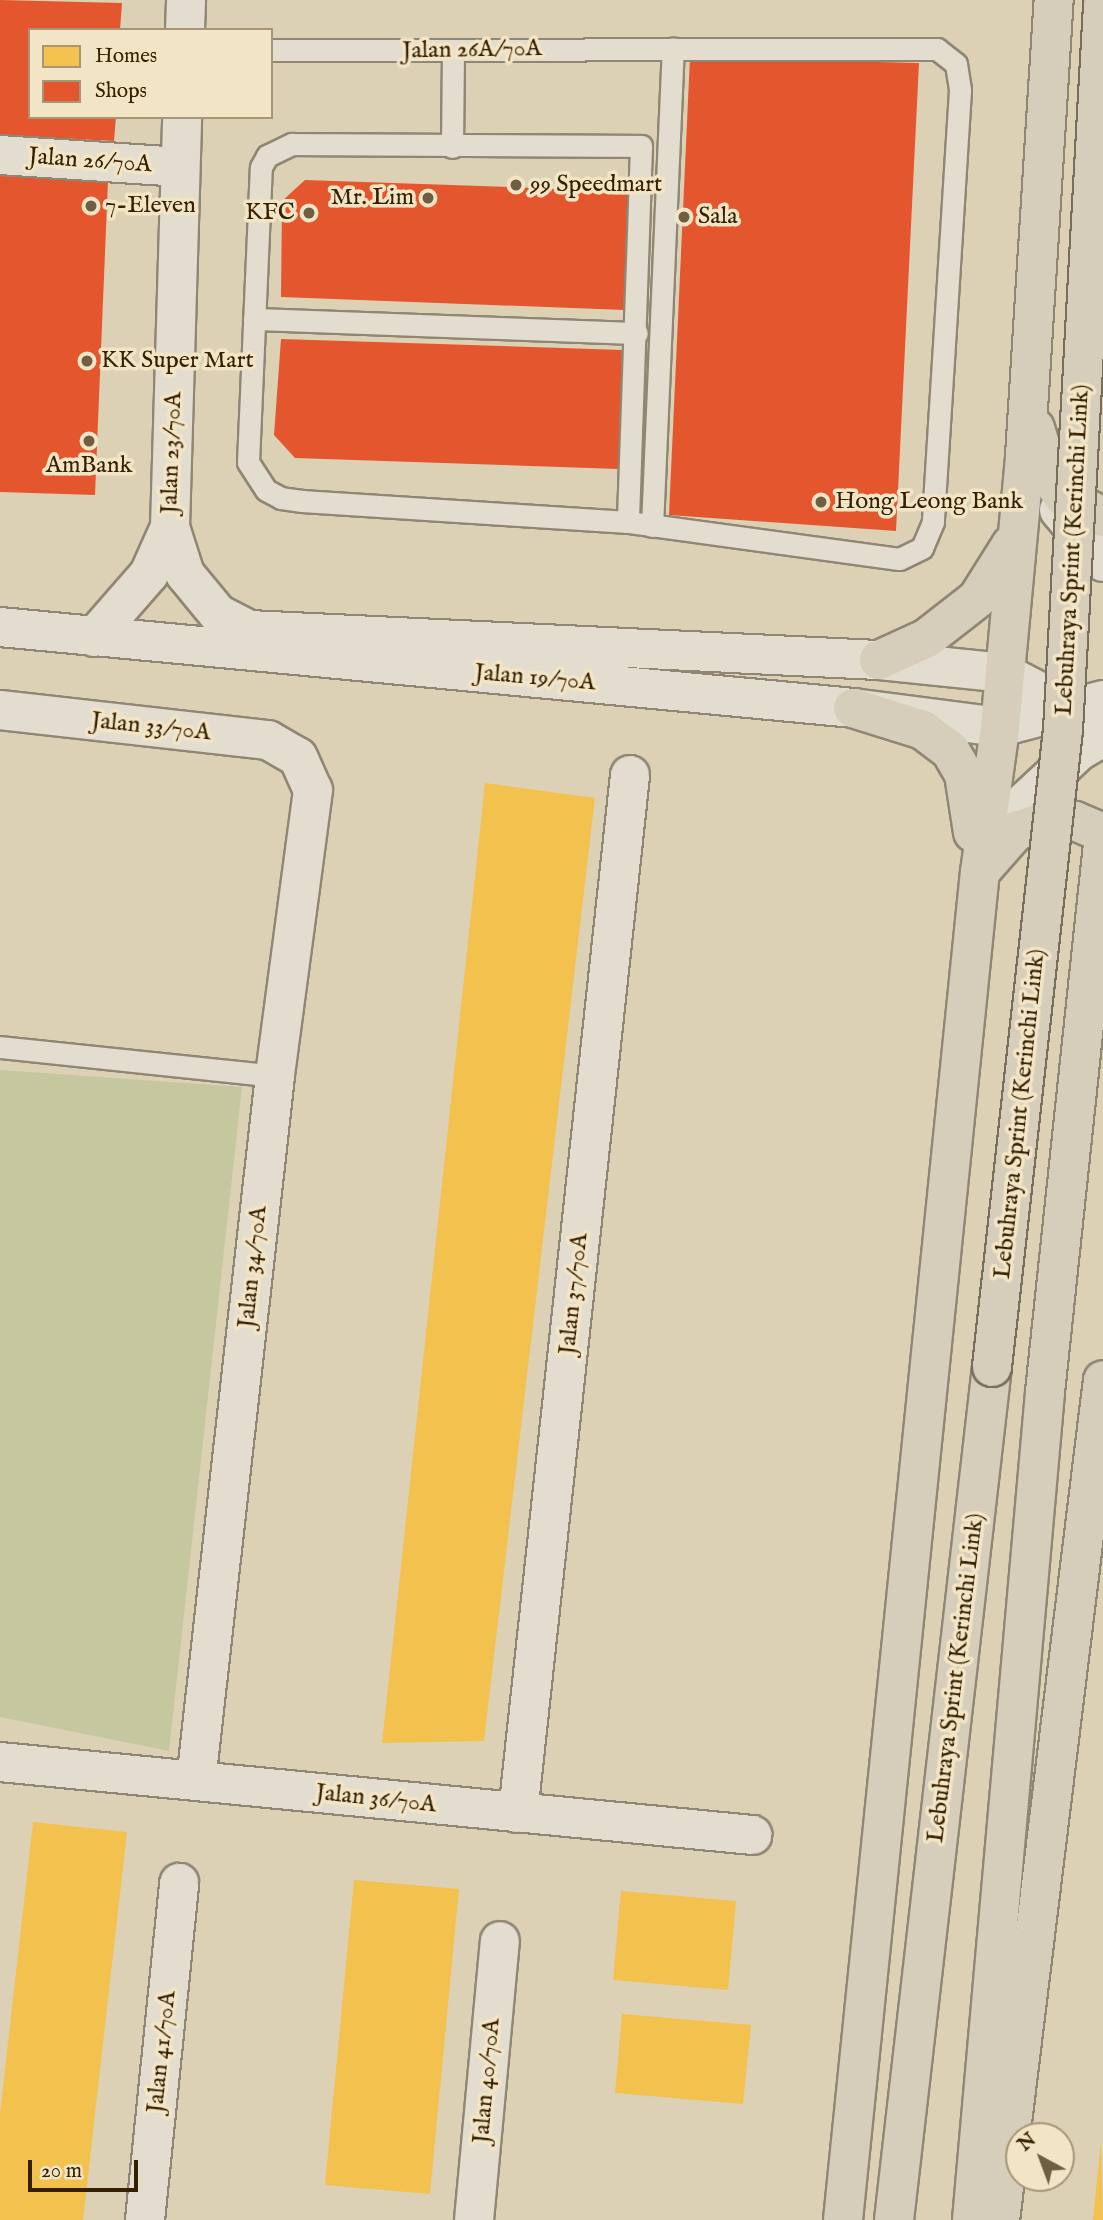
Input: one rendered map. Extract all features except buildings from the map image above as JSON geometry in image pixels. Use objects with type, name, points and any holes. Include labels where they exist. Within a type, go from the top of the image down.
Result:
[{"type":"highway","points":[[843,2220],[981,863],[1000,727],[1028,403],[1054,0]]},
{"type":"highway","name":"Lebuhraya Sprint (Kerinchi Link)","points":[[894,2220],[1063,730],[1103,5]]},
{"type":"highway","points":[[1028,403],[1050,477],[1063,496],[1103,517]]},
{"type":"highway","points":[[879,660],[927,638],[977,599],[1017,536]]},
{"type":"highway","points":[[853,708],[923,730],[950,750],[964,774],[981,863]]},
{"type":"highway","points":[[981,863],[1016,831],[1038,824],[1075,821],[1103,833]]},
{"type":"highway","points":[[972,2220],[1045,1392],[1103,845]]},
{"type":"highway","points":[[1000,2220],[1103,1380]]},
{"type":"street","points":[[185,28],[186,0]]},
{"type":"street","name":"Jalan 23/70A","points":[[93,637],[149,574],[170,527],[182,119]]},
{"type":"street","name":"Jalan 26/70A","points":[[0,155],[180,167]]},
{"type":"street","points":[[1024,456],[1045,493],[1103,562]]},
{"type":"street","name":"Jalan 19/70A","points":[[170,527],[185,574],[218,614],[249,630],[879,660],[1004,673],[1085,704],[1103,721]]},
{"type":"street","name":"Jalan 19/70A","points":[[0,626],[853,708],[1000,727],[1085,704]]},
{"type":"street","name":"Jalan 33/70A","points":[[0,710],[268,740],[298,757]]},
{"type":"street","points":[[981,863],[1019,807],[1079,751],[1103,737]]},
{"type":"street","name":"Jalan 34/70A","points":[[196,1781],[275,1076],[313,790],[298,757]]},
{"type":"street","name":"Jalan 37/70A","points":[[518,1814],[630,775]]},
{"type":"street","name":"Jalan 36/70A","points":[[0,1762],[752,1835]]},
{"type":"street","name":"Jalan 41/70A","points":[[145,2220],[179,1883]]},
{"type":"street","name":"Jalan 40/70A","points":[[474,2220],[500,1941]]},
{"type":"lane","name":"Jalan 26A/70A","points":[[273,50],[453,52],[673,48],[807,53],[937,49],[956,64],[961,78],[933,522],[922,548],[899,559],[628,522],[281,498],[266,490],[248,462],[261,167],[267,156],[292,144],[452,147]]},
{"type":"lane","points":[[652,526],[673,48]]},
{"type":"lane","points":[[453,52],[452,147],[641,146],[637,333],[628,522]]},
{"type":"lane","points":[[254,319],[637,333]]},
{"type":"lane","points":[[0,1047],[275,1076]]},
{"type":"green space","points":[[0,1070],[242,1087],[169,1751],[0,1717]]},
{"type":"place","name":"99 Speedmart","points":[[516,185]]},
{"type":"place","name":"Mr. Lim","points":[[428,198]]},
{"type":"place","name":"7-Eleven","points":[[91,206]]},
{"type":"place","name":"KFC","points":[[309,213]]},
{"type":"place","name":"Sala","points":[[684,217]]},
{"type":"place","name":"KK Super Mart","points":[[87,361]]},
{"type":"place","name":"AmBank","points":[[89,441]]},
{"type":"place","name":"Hong Leong Bank","points":[[821,502]]}]
